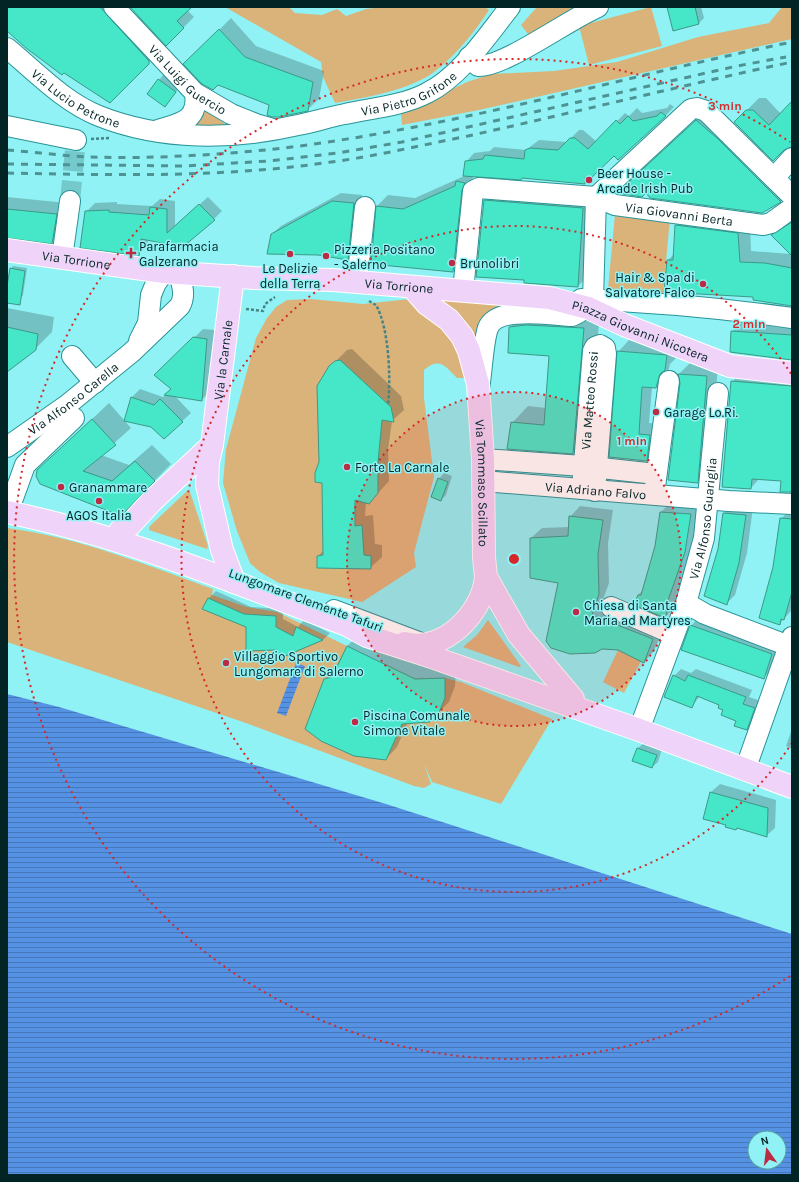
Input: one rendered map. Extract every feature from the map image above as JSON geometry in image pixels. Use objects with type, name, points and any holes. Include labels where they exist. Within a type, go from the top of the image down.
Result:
[{"type":"main road","name":"Via Torrione","points":[[7,250],[171,272],[233,276],[360,291],[413,288],[550,298]]},
{"type":"main road","name":"Via la Carnale","points":[[232,577],[222,550],[207,485],[208,462],[212,445],[233,276]]},
{"type":"main road","name":"Via Tommaso Scillato","points":[[347,625],[370,630],[414,646],[425,644],[446,636],[466,621],[473,613],[483,595],[486,577],[484,557],[483,481],[479,388],[469,351],[462,336],[449,320],[427,304],[413,288]]},
{"type":"main road","name":"Piazza Giovanni Nicotera","points":[[550,298],[588,303],[624,325],[730,366],[792,373]]},
{"type":"main road","points":[[120,531],[130,524],[152,500],[212,445]]},
{"type":"main road","name":"Lungomare Clemente Tafuri","points":[[8,508],[109,537],[232,577],[347,625],[367,636],[600,712]]},
{"type":"main road","name":"Via Tommaso Scillato","points":[[486,577],[519,635],[573,699]]},
{"type":"main road","points":[[600,712],[747,766],[792,787]]},
{"type":"street","name":"Via Luigi Guercio","points":[[114,7],[195,93],[231,114],[256,124],[276,129]]},
{"type":"street","name":"Via Pietro Grifone","points":[[276,129],[398,103],[415,98],[439,86],[469,58],[510,7]]},
{"type":"street","points":[[469,58],[478,66],[489,65],[509,56],[598,7]]},
{"type":"street","name":"Via Lucio Petrone","points":[[7,48],[73,101],[98,116],[154,131],[193,135],[246,134],[276,129]]},
{"type":"street","points":[[154,131],[180,123],[190,117],[197,104],[195,93]]},
{"type":"street","points":[[792,196],[706,111],[697,108],[691,109],[596,197],[588,303],[629,300],[716,308],[792,318]]},
{"type":"street","points":[[7,126],[76,140]]},
{"type":"street","points":[[774,178],[792,158]]},
{"type":"street","name":"Via Giovanni Berta","points":[[463,291],[473,191],[478,188],[596,197],[615,205],[763,225],[771,223],[792,208]]},
{"type":"street","points":[[62,258],[70,201]]},
{"type":"street","points":[[360,291],[365,207]]},
{"type":"street","name":"Via Alfonso Carella","points":[[7,469],[13,463],[10,445],[67,406],[132,352],[180,306],[184,300],[184,292],[171,272],[156,283],[151,296],[148,323],[132,352]]},
{"type":"street","name":"Via Tommaso Scillato","points":[[479,388],[486,338],[489,326],[495,319],[508,313],[572,316],[578,313],[588,303]]},
{"type":"street","points":[[72,356],[95,383]]},
{"type":"street","points":[[654,495],[669,380]]},
{"type":"street","name":"Via Alfonso Guariglia","points":[[641,726],[673,634],[686,603],[704,538],[718,393]]},
{"type":"street","points":[[8,508],[25,465],[74,418]]},
{"type":"street","name":"Via Adriano Falvo","points":[[482,459],[590,467],[656,474]]},
{"type":"street","name":"Via Matteo Rossi","points":[[589,490],[590,467]]},
{"type":"street","name":"Via Adriano Falvo","points":[[483,481],[654,495],[792,504]]},
{"type":"street","name":"Lungomare Clemente Tafuri","points":[[8,508],[87,522],[120,531],[232,577],[425,644],[573,699],[600,712]]},
{"type":"street","points":[[686,603],[706,614],[790,642],[747,766],[792,778]]},
{"type":"street","points":[[611,607],[673,634]]},
{"type":"path","points":[[360,291],[376,305],[383,323],[390,381],[388,405]]},
{"type":"path","points":[[230,306],[263,311],[265,304],[280,295]]},
{"type":"shaded area","points":[[225,7],[289,7],[295,13],[322,15],[337,9],[346,16],[366,9],[384,7],[485,7],[489,10],[457,51],[434,72],[412,84],[400,88],[359,99],[335,103],[323,77],[321,62]]},
{"type":"shaded area","points":[[537,7],[585,7],[531,38],[521,25]]},
{"type":"shaded area","points":[[651,7],[662,46],[589,65],[579,26]]},
{"type":"shaded area","points":[[782,7],[792,7],[792,39],[479,110],[402,125],[401,114],[467,82],[491,74],[554,71],[617,62],[698,37],[769,23]]},
{"type":"shaded area","points":[[204,105],[222,122],[234,129],[192,126]]},
{"type":"shaded area","points":[[615,214],[670,218],[663,294],[608,289]]},
{"type":"shaded area","points":[[438,298],[522,303],[476,349]]},
{"type":"shaded area","points":[[311,299],[363,304],[410,299],[460,342],[465,378],[457,378],[446,367],[439,363],[434,364],[424,370],[424,398],[434,477],[414,553],[416,567],[362,602],[279,583],[260,572],[250,563],[237,531],[223,483],[226,449],[256,338],[267,318],[276,307],[287,300]]},
{"type":"shaded area","points":[[187,491],[190,492],[208,546],[207,549],[149,530],[149,527]]},
{"type":"shaded area","name":"Villaggio Sportivo Lungomare di Salerno","points":[[7,528],[60,538],[112,553],[213,589],[212,595],[247,607],[277,612],[415,679],[445,678],[461,682],[552,719],[501,804],[432,782],[424,764],[431,784],[424,788],[414,786],[246,723],[7,642]]},
{"type":"shaded area","points":[[488,620],[521,666],[519,667],[463,647],[477,635]]},
{"type":"shaded area","points":[[618,650],[641,661],[624,693],[603,682]]},
{"type":"water","points":[[296,663],[305,666],[286,716],[277,713]]},
{"type":"water","points":[[7,694],[59,707],[386,804],[792,934],[792,1175],[7,1175]]},
{"type":"building","points":[[7,7],[100,7],[149,61],[149,64],[110,103],[64,73],[62,75],[26,48],[7,31]]},
{"type":"building","points":[[130,7],[192,7],[177,21],[184,28],[166,46]]},
{"type":"building","points":[[667,7],[695,7],[699,24],[673,31]]},
{"type":"building","points":[[219,29],[245,57],[313,82],[308,111],[272,117],[267,115],[269,105],[218,85],[213,90],[202,84],[183,64]]},
{"type":"building","points":[[158,79],[176,92],[165,107],[147,94]]},
{"type":"building","points":[[792,101],[792,147],[784,150],[773,161],[734,122],[746,110],[753,110],[769,125]]},
{"type":"building","points":[[661,112],[666,116],[618,160],[614,156],[589,180],[585,177],[585,184],[522,178],[521,180],[463,176],[465,161],[483,159],[485,155],[524,159],[525,150],[530,148],[558,150],[570,138],[575,138],[588,149],[616,120],[620,124],[628,116],[633,121],[657,116]]},
{"type":"building","points":[[696,120],[717,138],[781,202],[762,213],[650,198],[646,193],[642,197],[617,193]]},
{"type":"building","points":[[456,181],[465,183],[462,190],[453,272],[371,264],[376,206],[403,209],[455,186]]},
{"type":"building","points":[[484,200],[583,208],[578,287],[524,283],[524,280],[476,277]]},
{"type":"building","points":[[332,201],[354,203],[348,260],[318,255],[267,254],[271,234]]},
{"type":"building","points":[[199,204],[215,220],[178,251],[173,245],[141,239],[139,256],[80,248],[85,211],[109,210],[109,212],[149,215],[150,207],[167,209],[167,233]]},
{"type":"building","points":[[7,209],[57,214],[52,244],[7,238]]},
{"type":"building","points":[[792,222],[792,256],[771,235]]},
{"type":"building","points":[[675,225],[738,233],[740,262],[765,263],[792,268],[792,306],[753,300],[753,297],[664,292],[667,260],[673,260]]},
{"type":"building","points":[[10,268],[25,271],[20,305],[7,303],[7,286]]},
{"type":"building","points":[[526,325],[584,328],[573,454],[507,449],[511,422],[544,425],[549,356],[508,353],[509,327]]},
{"type":"building","points":[[7,327],[38,334],[36,350],[7,372]]},
{"type":"building","points":[[731,331],[792,335],[792,360],[730,352]]},
{"type":"building","points":[[193,337],[207,339],[202,401],[164,395],[171,389],[154,375]]},
{"type":"building","points":[[617,351],[667,355],[665,370],[660,374],[656,388],[642,387],[639,434],[650,435],[647,461],[609,457]]},
{"type":"building","name":"Forte La Carnale","points":[[340,360],[391,407],[394,422],[382,420],[378,462],[378,493],[369,504],[355,500],[355,526],[362,525],[364,555],[371,556],[371,569],[317,568],[317,556],[323,555],[322,483],[315,482],[315,473],[319,462],[317,386],[329,366],[335,361]]},
{"type":"building","points":[[678,374],[707,376],[698,483],[668,480],[680,383]]},
{"type":"building","points":[[731,381],[792,386],[792,492],[780,492],[781,481],[752,479],[751,489],[722,487]]},
{"type":"building","points":[[131,397],[154,405],[160,399],[183,422],[164,439],[151,427],[124,421]]},
{"type":"building","points":[[92,419],[116,445],[83,471],[112,481],[135,461],[155,481],[121,516],[40,484],[36,476],[37,470]]},
{"type":"building","points":[[438,478],[448,482],[441,501],[431,497]]},
{"type":"building","points":[[660,512],[691,514],[685,552],[666,606],[669,606],[665,618],[634,605],[638,595],[641,595],[655,546]]},
{"type":"building","points":[[723,513],[746,515],[739,563],[727,605],[704,596],[718,549]]},
{"type":"building","name":"Chiesa di Santa Maria ad Martyres","points":[[569,516],[603,520],[598,554],[599,594],[592,615],[653,639],[644,663],[618,650],[602,649],[595,653],[570,654],[551,648],[546,641],[558,583],[530,578],[530,538],[568,536]]},
{"type":"building","points":[[780,518],[792,519],[792,592],[784,620],[781,619],[780,625],[759,618],[773,567]]},
{"type":"building","points":[[208,598],[244,614],[276,616],[276,627],[293,636],[296,627],[323,640],[271,662],[277,650],[246,651],[246,627],[202,609]]},
{"type":"building","points":[[690,625],[772,654],[764,679],[681,650]]},
{"type":"building","name":"Piscina Comunale Simone Vitale","points":[[347,646],[415,679],[445,678],[445,698],[438,715],[430,715],[430,722],[402,724],[386,760],[354,756],[321,741],[305,729],[324,679],[332,677]]},
{"type":"building","points":[[673,675],[685,681],[688,675],[746,697],[743,704],[755,708],[747,730],[734,726],[736,721],[721,715],[723,710],[718,708],[719,705],[697,696],[692,708],[664,697]]},
{"type":"building","points":[[637,748],[657,755],[652,768],[632,761]]},
{"type":"building","points":[[710,792],[768,808],[767,837],[737,828],[736,830],[725,827],[726,825],[703,819]]},
{"type":"tunnel","points":[[70,201],[76,140]]},
{"type":"railway","points":[[7,150],[91,157],[159,157],[206,155],[275,149],[340,140],[470,116],[792,42]]},
{"type":"railway","points":[[7,164],[184,166],[269,161],[338,153],[402,142],[737,66],[786,57]]},
{"type":"railway","points":[[7,173],[128,175],[210,173],[250,171],[348,160],[468,136],[792,62]]},
{"type":"place","name":"Beer House - Arcade Irish Pub","points":[[589,180]]},
{"type":"place","name":"Parafarmacia Galzerano","points":[[131,253]]},
{"type":"place","name":"Le Delizie della Terra","points":[[290,254]]},
{"type":"place","name":"Pizzeria Positano - Salerno","points":[[326,256]]},
{"type":"place","name":"Brunolibri","points":[[452,263]]},
{"type":"place","name":"Hair & Spa di Salvatore Falco","points":[[703,284]]},
{"type":"place","name":"Garage Lo.Ri.","points":[[656,412]]},
{"type":"place","name":"Forte La Carnale","points":[[347,467]]},
{"type":"place","name":"Granammare","points":[[61,487]]},
{"type":"place","name":"AGOS Italia","points":[[99,501]]},
{"type":"place","name":"Chiesa di Santa Maria ad Martyres","points":[[576,612]]},
{"type":"place","name":"Villaggio Sportivo Lungomare di Salerno","points":[[226,663]]},
{"type":"place","name":"Piscina Comunale Simone Vitale","points":[[355,722]]}]
